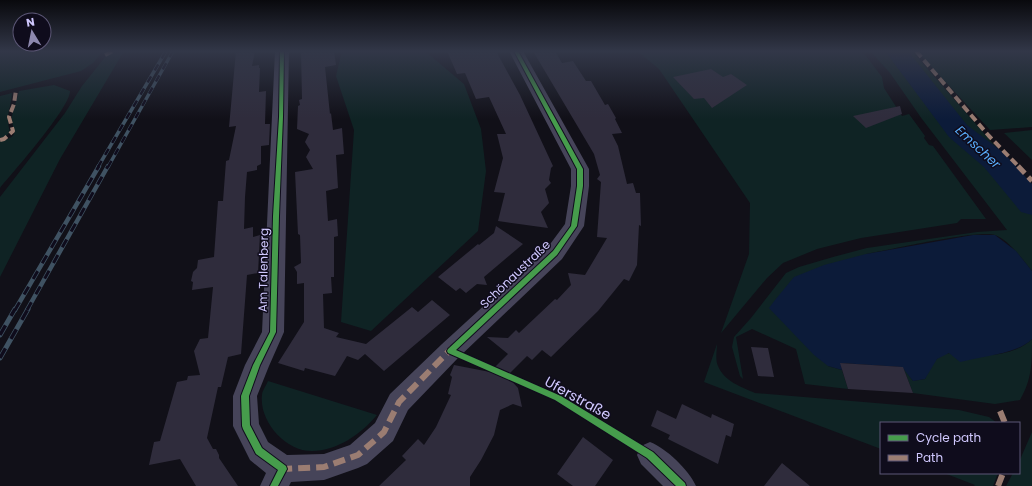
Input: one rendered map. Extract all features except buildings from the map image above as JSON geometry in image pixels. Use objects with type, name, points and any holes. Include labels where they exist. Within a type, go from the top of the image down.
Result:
[{"type":"street","name":"Am Talenberg","points":[[279,477],[259,450],[246,426],[245,396],[257,365],[273,332],[282,74]]},
{"type":"street","name":"Schönaustraße","points":[[279,477],[324,467],[358,455],[384,432],[399,402],[450,350],[555,253],[574,226],[580,186],[580,169],[528,74]]},
{"type":"street","points":[[650,455],[682,486]]},
{"type":"green space","points":[[0,74],[71,74],[0,92]]},
{"type":"green space","points":[[92,74],[111,74],[60,159],[0,277],[0,197],[65,113]]},
{"type":"green space","points":[[337,74],[452,74],[464,84],[481,129],[486,171],[478,231],[371,331],[341,322],[354,130],[336,76]]},
{"type":"green space","points":[[662,74],[879,74],[882,77],[884,88],[902,116],[909,114],[925,136],[924,138],[929,145],[933,146],[986,219],[961,219],[957,223],[861,238],[817,249],[783,263],[767,278],[721,333],[749,254],[750,203]]},
{"type":"green space","points":[[890,74],[932,74],[996,147],[1032,185],[1032,271],[1005,241],[995,235],[986,234],[953,237],[866,254],[828,366],[842,370],[848,389],[805,384],[796,349],[752,329],[736,337],[743,379],[740,376],[732,347],[734,337],[751,318],[786,273],[799,267],[867,248],[977,232],[1007,230],[922,119]]},
{"type":"green space","points":[[938,74],[1032,74],[1032,127],[990,130]]},
{"type":"green space","points":[[54,85],[70,91],[68,99],[52,125],[0,188],[0,141],[12,137],[14,134],[12,116],[19,91]]},
{"type":"green space","points":[[12,93],[8,116],[10,132],[5,137],[0,138],[0,96]]},
{"type":"green space","points":[[1032,130],[1032,160],[1004,133]]},
{"type":"green space","points":[[1032,339],[1032,356],[1029,378],[1020,400],[995,404],[913,393],[903,367],[913,381],[925,379],[934,362],[943,355],[949,353],[986,355],[998,354],[1017,349]]},
{"type":"green space","points":[[717,344],[716,355],[718,366],[724,376],[734,383],[755,393],[959,410],[989,417],[996,422],[880,422],[880,449],[704,382]]},
{"type":"green space","points":[[268,381],[377,415],[364,429],[339,445],[321,450],[302,450],[292,446],[284,440],[269,424],[262,405],[262,393]]},
{"type":"green space","points":[[1032,432],[1032,486],[1006,486],[1012,474],[1020,474],[1020,460]]},
{"type":"green space","points":[[947,474],[998,474],[993,486],[974,486],[975,485]]},
{"type":"water","points":[[973,235],[995,235],[1016,251],[1032,271],[1032,339],[1018,348],[999,354],[960,362],[949,353],[937,359],[925,379],[913,381],[902,367],[841,363],[842,370],[828,366],[814,355],[769,308],[794,277],[824,265],[866,254]]},
{"type":"waterway","name":"Emscher","points":[[914,74],[958,131],[994,160],[1032,204]]},
{"type":"railway","points":[[98,167],[153,74]]},
{"type":"railway","points":[[108,167],[160,74]]},
{"type":"railway","points":[[15,310],[99,166]]},
{"type":"railway","points":[[27,310],[108,166]]},
{"type":"railway","points":[[0,335],[15,309]]},
{"type":"railway","points":[[0,358],[28,309]]},
{"type":"marked path","points":[[935,74],[989,136],[1032,181]]},
{"type":"marked path","points":[[0,140],[4,139],[13,131],[9,117],[14,104],[16,90]]},
{"type":"marked path","points":[[281,467],[283,469],[324,467],[358,455],[384,432],[399,402],[452,348]]},
{"type":"marked path","points":[[1000,411],[1005,422]]},
{"type":"marked path","points":[[998,486],[1003,474]]},
{"type":"cycle path","points":[[274,486],[283,469],[259,451],[246,426],[245,396],[257,365],[273,332],[282,74]]},
{"type":"cycle path","name":"Uferstraße","points":[[528,74],[580,169],[580,186],[574,226],[555,253],[450,351],[558,398],[650,455],[682,486]]}]
